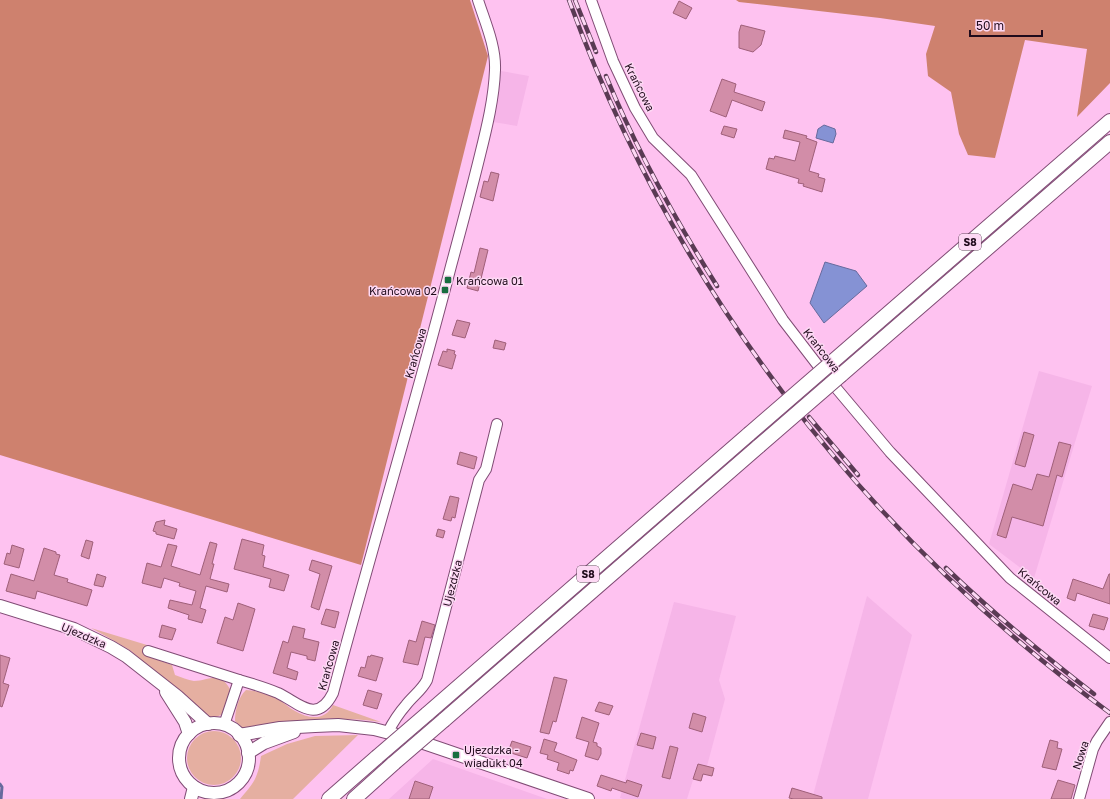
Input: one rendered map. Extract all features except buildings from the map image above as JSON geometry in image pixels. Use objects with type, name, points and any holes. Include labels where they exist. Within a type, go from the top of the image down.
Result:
[{"type":"highway","name":"S8","points":[[329,799],[1110,121]]},
{"type":"highway","name":"S8","points":[[354,799],[1110,142]]},
{"type":"main road","name":"Ujezdzka","points":[[0,606],[74,629],[95,638],[126,656],[177,696],[208,724]]},
{"type":"main road","name":"Ujezdzka","points":[[158,682],[184,722],[189,734]]},
{"type":"main road","points":[[208,724],[224,725],[239,735],[245,743],[248,752],[247,768],[239,782],[226,790],[209,796],[202,791],[193,793],[182,772],[179,762],[183,742],[194,729],[208,724]]},
{"type":"main road","points":[[239,735],[280,728],[338,725],[358,726],[388,732],[588,799]]},
{"type":"main road","points":[[248,752],[264,743],[282,736],[315,726]]},
{"type":"street","name":"Krańcowa","points":[[239,680],[268,689],[284,696],[298,706],[308,710],[317,709],[324,706],[329,701],[333,693],[366,569],[445,290],[485,135],[492,100],[495,69],[491,42],[478,0]]},
{"type":"street","name":"Krańcowa","points":[[592,0],[613,61],[636,108],[653,138],[691,175],[783,320],[826,376],[890,452],[1010,578],[1110,658]]},
{"type":"street","name":"Ujezdzka","points":[[388,732],[403,708],[423,688],[427,680],[479,480],[486,468],[497,424]]},
{"type":"street","points":[[148,651],[239,680],[224,725]]},
{"type":"street","name":"Nowa","points":[[1079,799],[1093,749],[1110,722]]},
{"type":"shaded area","points":[[0,0],[470,0],[488,56],[361,565],[0,455]]},
{"type":"shaded area","points":[[736,0],[1110,0],[1110,83],[1077,117],[1087,49],[1025,40],[995,158],[968,155],[959,134],[951,92],[928,76],[926,54],[935,26],[880,18],[739,2]]},
{"type":"shaded area","points":[[501,71],[529,76],[517,126],[493,122]]},
{"type":"shaded area","points":[[1039,371],[1092,386],[1034,578],[989,544]]},
{"type":"shaded area","points":[[867,596],[912,635],[868,799],[812,799]]},
{"type":"shaded area","points":[[674,602],[736,616],[719,680],[725,699],[707,766],[698,764],[687,799],[623,799],[620,798]]},
{"type":"shaded area","points":[[91,628],[147,645],[144,655],[172,665],[175,675],[194,681],[214,678],[222,680],[230,689],[223,714],[214,718],[203,715],[131,651]]},
{"type":"shaded area","points":[[246,690],[271,696],[300,714],[306,716],[316,717],[326,714],[333,705],[381,722],[356,719],[320,719],[283,723],[248,730],[235,721],[238,704],[241,696]]},
{"type":"shaded area","points":[[214,731],[224,733],[233,739],[239,748],[241,758],[239,768],[233,777],[224,783],[214,785],[204,783],[195,777],[189,768],[187,758],[189,748],[195,739],[204,733]]},
{"type":"shaded area","points":[[358,735],[293,799],[240,799],[255,780],[261,756],[287,744],[315,736]]},
{"type":"shaded area","points":[[433,759],[527,792],[547,799],[389,799]]},
{"type":"water","points":[[824,125],[835,129],[836,134],[833,143],[816,138],[818,129]]},
{"type":"water","points":[[825,262],[856,271],[867,286],[824,323],[810,303]]},
{"type":"waterway","points":[[0,784],[2,787],[1,799]]},
{"type":"railway","points":[[569,0],[612,106],[663,208],[721,305],[786,397],[858,484],[936,566],[1020,642],[1110,713]]},
{"type":"railway","points":[[575,0],[596,52]]},
{"type":"railway","points":[[606,76],[643,157],[686,235],[717,286]]},
{"type":"railway","points":[[809,417],[858,475]]},
{"type":"railway","points":[[946,568],[1018,633],[1094,694]]},
{"type":"place","name":"Krańcowa 01","points":[[448,280]]},
{"type":"place","name":"Krańcowa 02","points":[[445,290]]},
{"type":"place","name":"Ujezdzka - wiadukt 04","points":[[456,755]]}]
